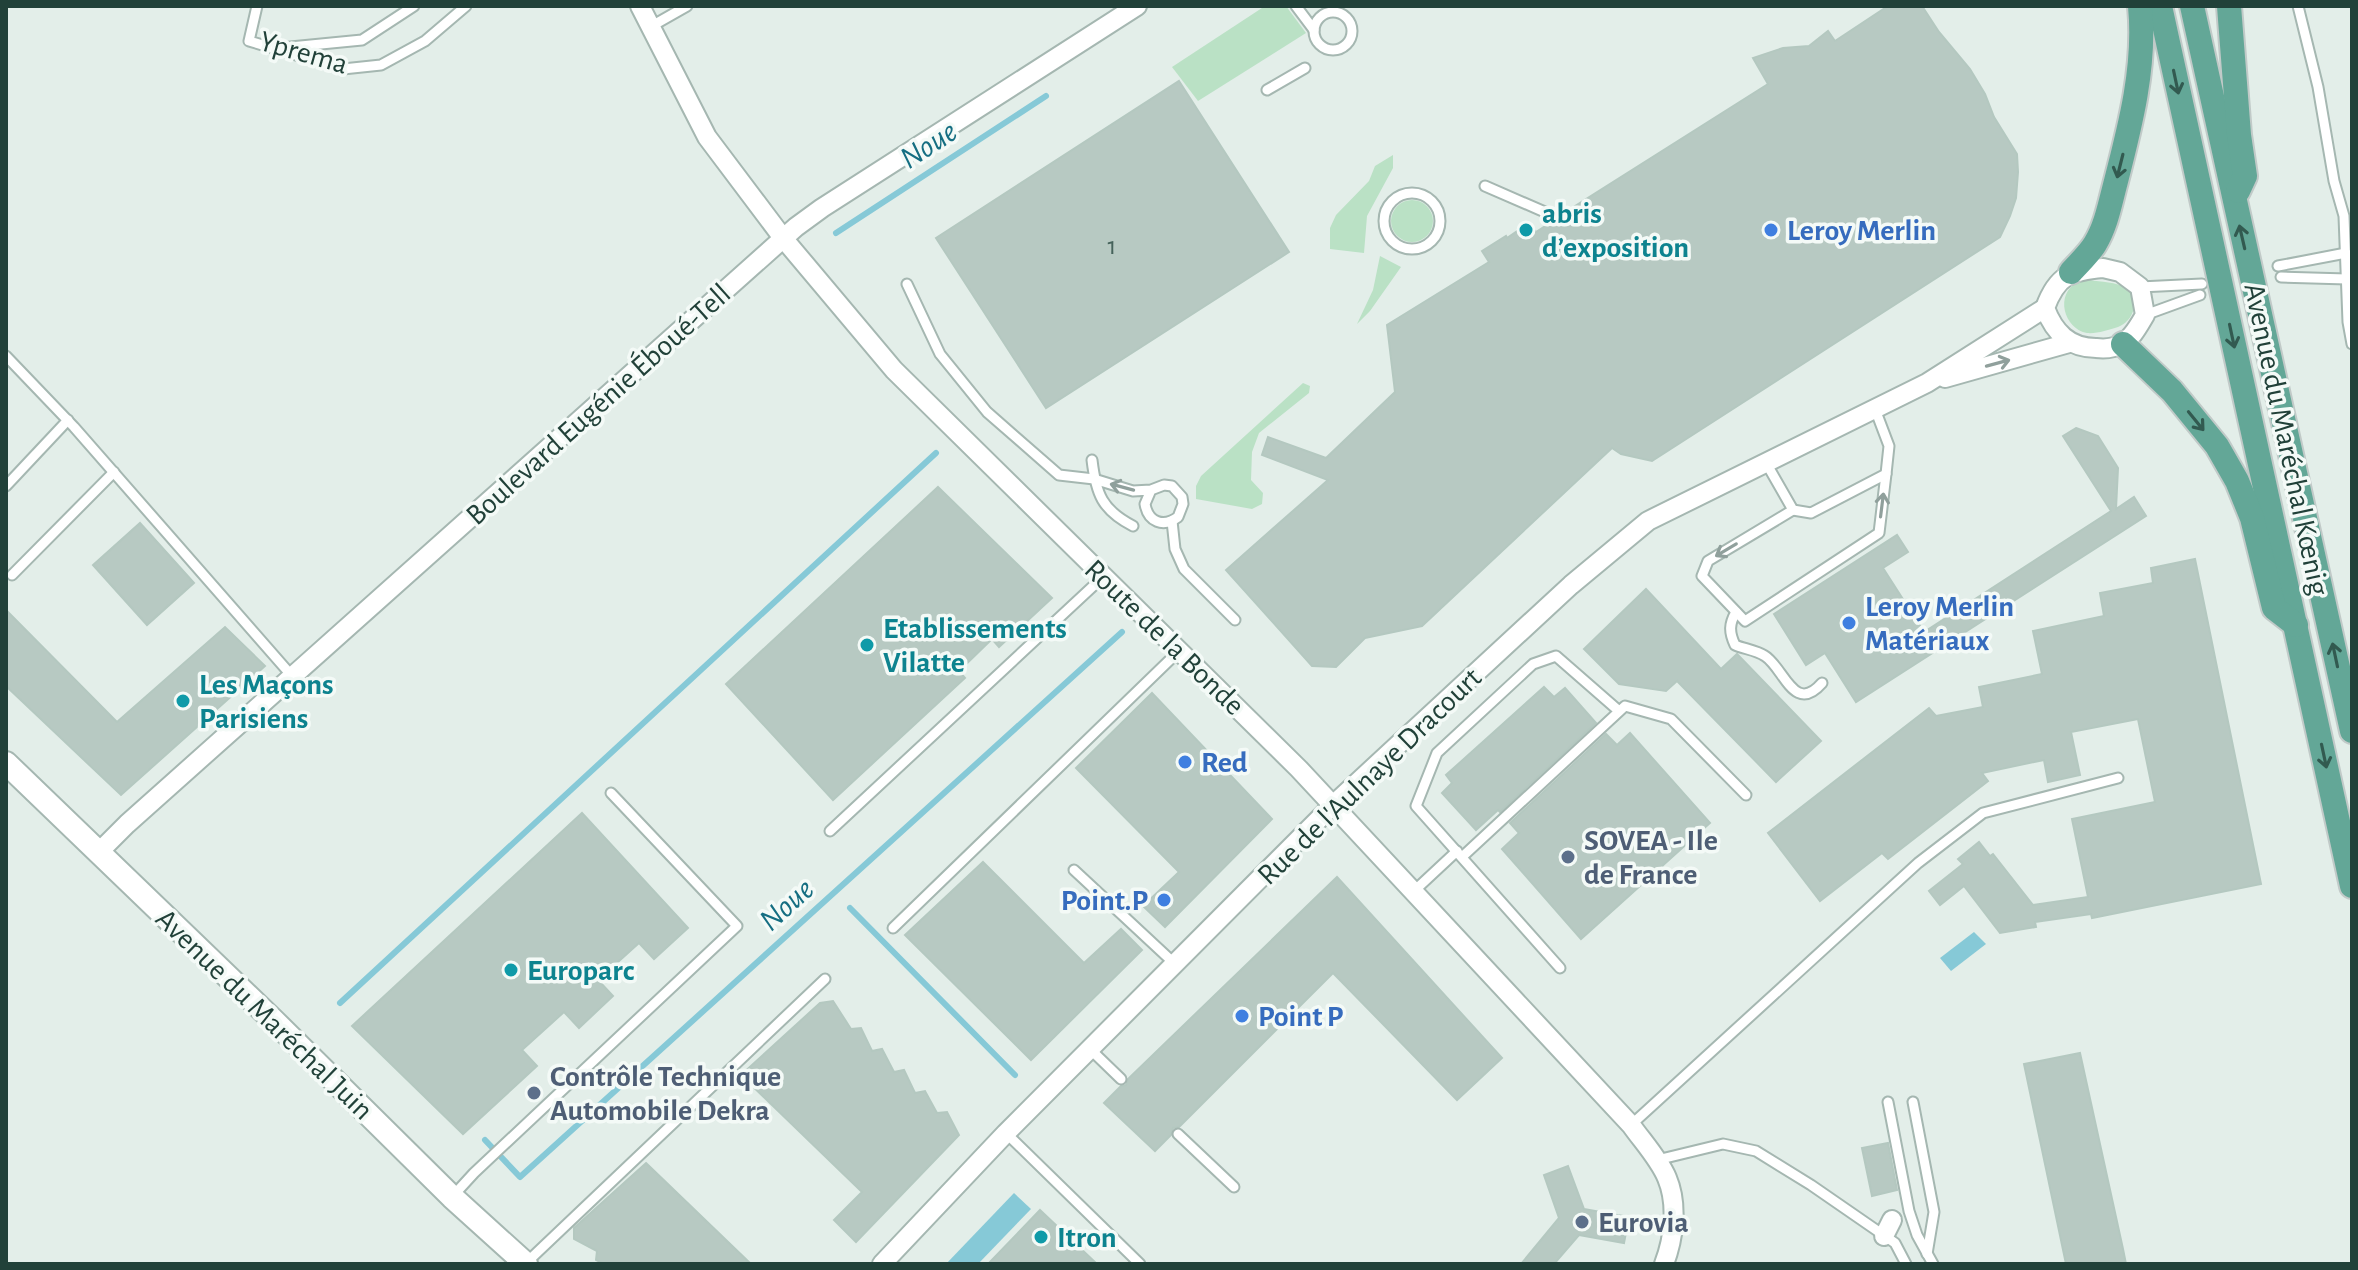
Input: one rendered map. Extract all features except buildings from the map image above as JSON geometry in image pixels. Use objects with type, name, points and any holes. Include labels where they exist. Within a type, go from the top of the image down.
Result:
[{"type":"main road","points":[[2071,272],[2095,245],[2122,160],[2138,83],[2142,29],[2140,6]]},
{"type":"main road","name":"Avenue du Maréchal Kœnig","points":[[2160,6],[2352,886]]},
{"type":"main road","name":"Avenue du Maréchal Kœnig","points":[[2192,6],[2352,731]]},
{"type":"main road","points":[[2229,6],[2245,176],[2234,201]]},
{"type":"main road","points":[[2123,344],[2172,391],[2217,446],[2237,481],[2252,518],[2274,608],[2296,625]]},
{"type":"street","name":"Route de la Bonde","points":[[640,6],[707,137],[783,238],[894,370],[1180,650],[1333,805],[1631,1125],[1667,1179],[1673,1205],[1673,1224],[1664,1264]]},
{"type":"street","name":"Boulevard Eugénie Éboué-Tell","points":[[98,853],[783,238],[822,208],[1137,6]]},
{"type":"street","points":[[2103,268],[2120,272],[2140,287],[2145,315],[2123,344],[2109,349],[2069,343],[2050,323],[2045,308],[2050,295],[2071,272],[2103,268]]},
{"type":"street","name":"Rue de l'Aulnaye Dracourt","points":[[882,1264],[1006,1133],[1333,805],[1571,585],[1648,521],[1927,383],[2045,308]]},
{"type":"street","name":"Rue de l'Aulnaye Dracourt","points":[[1927,383],[2069,343]]},
{"type":"street","name":"Avenue du Maréchal Juin","points":[[6,763],[452,1197],[525,1264]]},
{"type":"lane","name":"Yprema","points":[[257,6],[249,41],[343,69],[381,65],[425,41],[466,6]]},
{"type":"lane","points":[[276,48],[362,40],[414,6]]},
{"type":"lane","points":[[650,27],[687,6]]},
{"type":"lane","points":[[1296,6],[1314,30],[1319,44],[1332,50],[1346,45],[1351,39],[1348,18],[1334,11],[1320,16],[1314,30]]},
{"type":"lane","points":[[2298,6],[2344,216],[2348,322],[2352,344]]},
{"type":"lane","points":[[1267,90],[1305,68]]},
{"type":"lane","points":[[1485,186],[1554,216]]},
{"type":"lane","points":[[1418,192],[1432,201],[1440,216],[1434,239],[1419,248],[1404,248],[1388,238],[1383,216],[1389,202],[1401,194],[1418,192]]},
{"type":"lane","points":[[2346,253],[2279,272],[2347,279]]},
{"type":"lane","points":[[907,284],[940,354],[987,412],[1059,475],[1094,479],[1133,491],[1151,490],[1164,485],[1178,491],[1183,504],[1178,517],[1164,523],[1150,517],[1145,504],[1151,490]]},
{"type":"lane","points":[[2140,287],[2202,284]]},
{"type":"lane","points":[[2145,315],[2200,295]]},
{"type":"lane","points":[[6,356],[68,420],[292,676]]},
{"type":"lane","points":[[1875,409],[1889,446],[1886,474],[1879,533],[1745,621],[1702,576],[1708,561],[1793,510],[1811,513],[1886,474]]},
{"type":"lane","points":[[6,486],[68,420]]},
{"type":"lane","points":[[1092,460],[1101,501],[1118,518],[1133,526]]},
{"type":"lane","points":[[1765,461],[1793,510]]},
{"type":"lane","points":[[12,575],[114,472]]},
{"type":"lane","points":[[1172,521],[1175,549],[1184,569],[1235,620]]},
{"type":"lane","points":[[830,831],[1104,576]]},
{"type":"lane","points":[[1736,612],[1729,634],[1735,645],[1765,655],[1792,688],[1800,693],[1815,691],[1822,683]]},
{"type":"lane","points":[[893,928],[1180,650]]},
{"type":"lane","points":[[1560,968],[1416,806],[1437,753],[1533,664],[1556,656],[1619,711]]},
{"type":"lane","points":[[1413,892],[1625,706],[1671,719],[1746,795]]},
{"type":"lane","points":[[1631,1125],[1918,863],[1983,813],[2118,778]]},
{"type":"lane","points":[[452,1197],[737,926],[611,793]]},
{"type":"lane","points":[[1074,870],[1175,964]]},
{"type":"lane","points":[[525,1264],[825,979]]},
{"type":"lane","points":[[1090,1049],[1121,1079]]},
{"type":"lane","points":[[1888,1102],[1917,1235],[1933,1264]]},
{"type":"lane","points":[[1913,1102],[1934,1212],[1927,1254]]},
{"type":"lane","points":[[1006,1133],[1140,1264]]},
{"type":"lane","points":[[1178,1134],[1234,1187]]},
{"type":"lane","points":[[1657,1160],[1723,1144],[1756,1151],[1888,1228],[1906,1264]]},
{"type":"lane","points":[[1888,1228],[1906,1195]]},
{"type":"green space","points":[[1265,6],[1286,6],[1306,33],[1198,101],[1172,67]]},
{"type":"green space","points":[[1393,155],[1393,168],[1367,216],[1364,253],[1330,249],[1330,228],[1336,215],[1369,181],[1375,166]]},
{"type":"green space","points":[[1412,200],[1427,206],[1433,221],[1427,236],[1412,242],[1397,236],[1391,221],[1397,206]]},
{"type":"green space","points":[[1380,256],[1401,267],[1357,324],[1373,290]]},
{"type":"green space","points":[[2090,280],[2118,284],[2131,293],[2134,310],[2128,320],[2118,327],[2091,333],[2073,325],[2065,310],[2066,294],[2078,282]]},
{"type":"green space","points":[[1303,383],[1310,386],[1309,393],[1259,433],[1252,452],[1251,480],[1263,493],[1262,504],[1252,509],[1196,499],[1196,486],[1201,476]]},
{"type":"water","points":[[1974,932],[1986,944],[1951,971],[1940,958]]},
{"type":"water","points":[[1014,1193],[1031,1209],[978,1264],[946,1264]]},
{"type":"waterway","name":"Noue","points":[[836,233],[1046,96]]},
{"type":"waterway","name":"Noue","points":[[340,1003],[936,453]]},
{"type":"waterway","name":"Noue","points":[[485,1140],[520,1177],[1122,632]]},
{"type":"waterway","name":"Noue","points":[[850,908],[1015,1075]]},
{"type":"place","name":"abris d’exposition","points":[[1526,230]]},
{"type":"place","name":"Leroy Merlin","points":[[1771,230]]},
{"type":"place","name":"Leroy Merlin Matériaux","points":[[1849,623]]},
{"type":"place","name":"Etablissements Vilatte","points":[[867,645]]},
{"type":"place","name":"Les Maçons Parisiens","points":[[183,701]]},
{"type":"place","name":"Red","points":[[1185,762]]},
{"type":"place","name":"SOVEA - Ile de France","points":[[1568,857]]},
{"type":"place","name":"Point.P","points":[[1164,900]]},
{"type":"place","name":"Europarc","points":[[511,970]]},
{"type":"place","name":"Point P","points":[[1242,1016]]},
{"type":"place","name":"Contrôle Technique Automobile Dekra","points":[[534,1093]]},
{"type":"place","name":"Eurovia","points":[[1582,1222]]},
{"type":"place","name":"Itron","points":[[1041,1237]]}]
